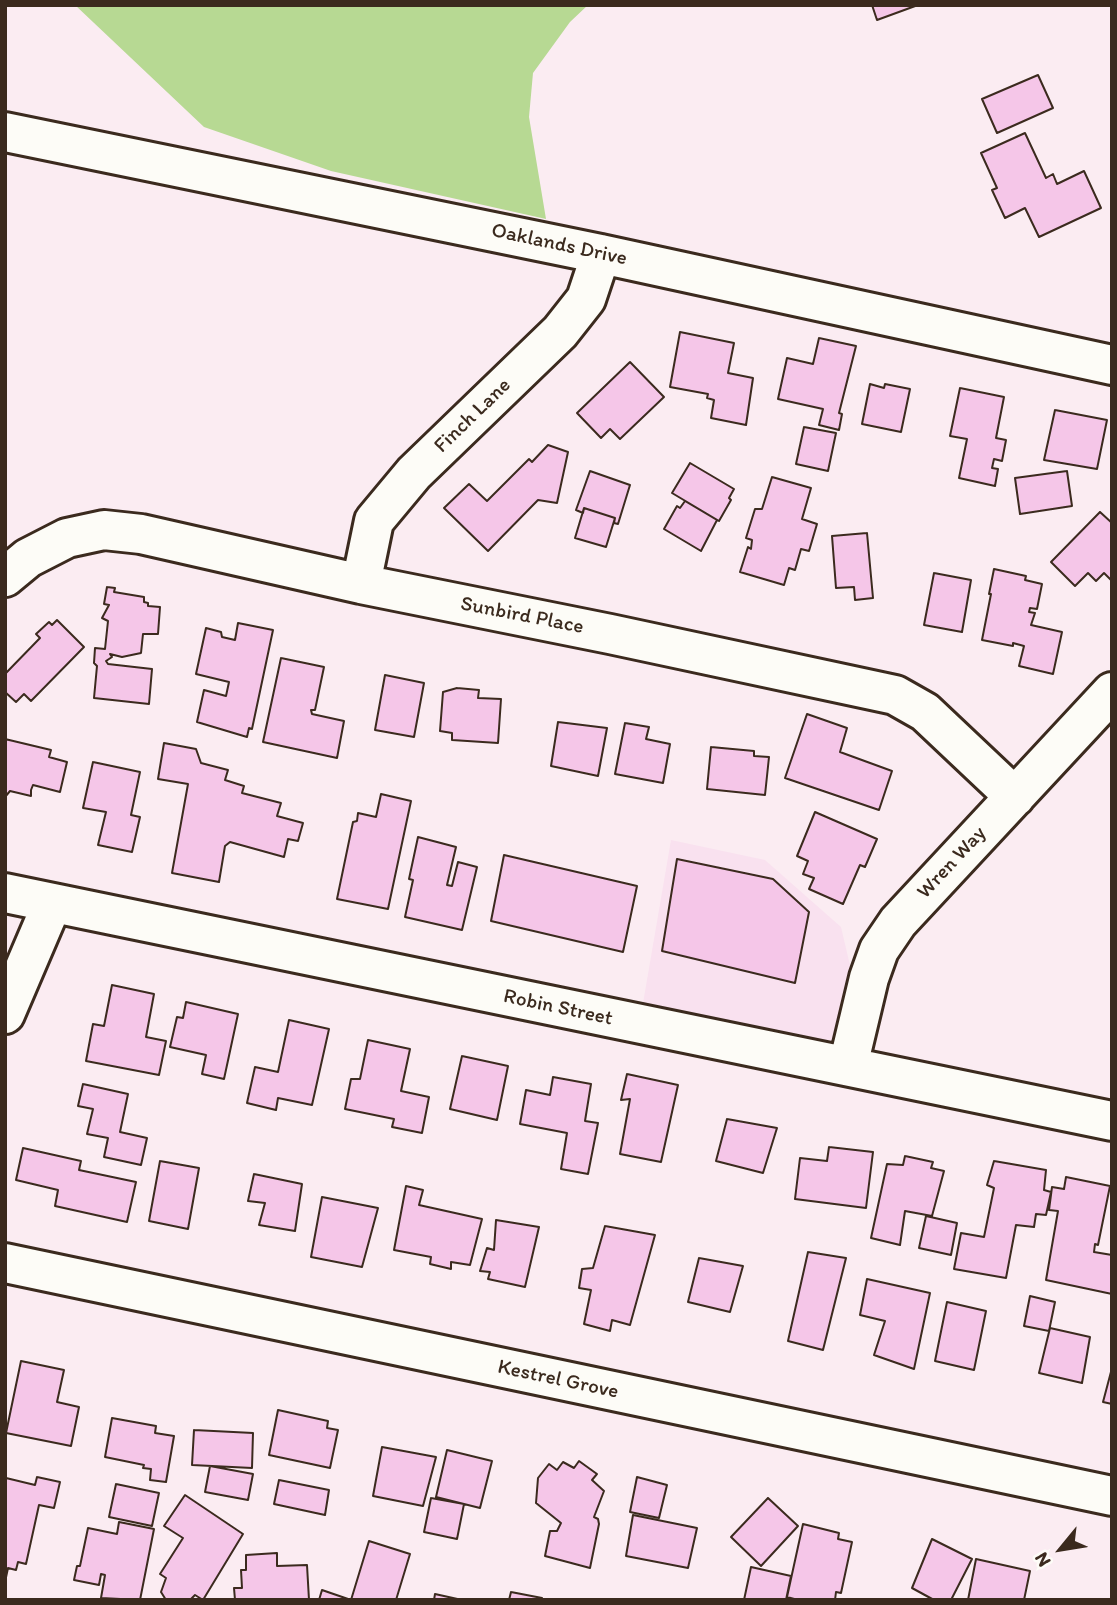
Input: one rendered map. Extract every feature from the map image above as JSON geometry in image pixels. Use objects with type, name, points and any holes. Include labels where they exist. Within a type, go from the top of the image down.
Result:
[{"type":"street","name":"Oaklands Drive","points":[[5,132],[601,254],[1112,365]]},
{"type":"street","name":"Finch Lane","points":[[360,584],[374,521],[414,473],[560,332],[586,299],[601,254]]},
{"type":"street","name":"Sunbird Place","points":[[5,577],[28,558],[67,538],[104,530],[141,534],[360,584],[895,695],[925,712],[1015,797]]},
{"type":"street","name":"Wren Way","points":[[848,1066],[869,978],[879,950],[898,922],[1112,692]]},
{"type":"street","name":"Robin Street","points":[[5,893],[1112,1121]]},
{"type":"street","points":[[5,1014],[52,904]]},
{"type":"street","name":"Kestrel Grove","points":[[5,1263],[1112,1496]]},
{"type":"shaded area","points":[[671,840],[765,860],[841,927],[853,978],[843,1032],[831,1046],[642,1009]]},
{"type":"green space","points":[[75,5],[588,5],[570,22],[533,73],[529,117],[546,219],[331,171],[204,127]]},
{"type":"building","points":[[872,5],[918,5],[877,20]]},
{"type":"building","points":[[1038,75],[1053,108],[997,133],[982,99]]},
{"type":"building","points":[[1025,133],[1046,178],[1053,174],[1057,184],[1084,171],[1101,208],[1039,237],[1025,208],[1005,218],[992,190],[997,188],[981,153]]},
{"type":"building","points":[[680,332],[734,343],[728,373],[753,378],[746,425],[711,418],[714,400],[707,398],[708,394],[670,387]]},
{"type":"building","points":[[819,338],[856,346],[839,413],[842,414],[839,430],[819,425],[823,409],[778,399],[787,358],[813,364]]},
{"type":"building","points":[[630,362],[664,397],[620,439],[610,429],[601,438],[577,413]]},
{"type":"building","points":[[870,384],[884,388],[885,384],[910,389],[901,432],[862,424]]},
{"type":"building","points":[[960,388],[1004,397],[996,438],[1006,440],[1002,461],[994,459],[992,468],[998,469],[995,486],[959,478],[967,439],[950,436]]},
{"type":"building","points":[[1055,410],[1107,420],[1097,469],[1044,460]]},
{"type":"building","points":[[804,427],[836,433],[828,471],[796,464]]},
{"type":"building","points":[[548,445],[568,452],[557,503],[538,500],[488,551],[444,508],[469,484],[487,501],[529,459],[532,462]]},
{"type":"building","points":[[690,463],[734,489],[719,521],[672,493]]},
{"type":"building","points":[[590,471],[630,485],[618,524],[614,523],[615,518],[584,508],[583,513],[576,510]]},
{"type":"building","points":[[1067,471],[1072,506],[1020,514],[1015,478]]},
{"type":"building","points":[[772,477],[811,488],[802,519],[817,524],[809,551],[801,549],[795,570],[789,568],[784,585],[740,572],[748,547],[751,549],[752,540],[746,538],[755,509],[762,509]]},
{"type":"building","points":[[685,501],[717,520],[701,551],[664,529],[677,506],[680,508]]},
{"type":"building","points":[[584,508],[615,518],[606,547],[575,538]]},
{"type":"building","points":[[1100,512],[1112,523],[1112,581],[1104,573],[1096,581],[1088,573],[1075,586],[1051,562]]},
{"type":"building","points":[[867,533],[873,598],[855,600],[854,587],[836,588],[832,536]]},
{"type":"building","points":[[994,569],[1026,576],[1025,580],[1042,584],[1037,609],[1030,608],[1029,612],[1035,613],[1031,625],[1062,632],[1053,674],[1019,666],[1024,646],[982,640]]},
{"type":"building","points":[[934,573],[971,580],[962,632],[924,625]]},
{"type":"building","points":[[107,587],[115,588],[114,592],[144,597],[148,606],[160,607],[158,634],[143,634],[141,653],[122,657],[110,654],[112,657],[106,661],[108,664],[152,669],[149,704],[94,698],[97,666],[94,663],[95,648],[105,649],[108,621],[102,618],[109,605],[104,604]]},
{"type":"building","points":[[57,620],[84,647],[31,701],[24,694],[16,702],[5,692],[5,674],[40,638],[36,634],[49,622],[52,625]]},
{"type":"building","points":[[238,623],[273,630],[252,729],[249,728],[247,737],[197,722],[204,690],[226,696],[229,682],[196,674],[206,628],[221,632],[222,637],[235,640]]},
{"type":"building","points":[[281,658],[324,667],[315,710],[311,710],[312,714],[344,721],[337,758],[263,742]]},
{"type":"building","points":[[385,675],[424,683],[414,737],[375,730]]},
{"type":"building","points":[[457,688],[479,690],[478,698],[501,699],[498,743],[452,740],[452,733],[440,731],[443,692]]},
{"type":"building","points":[[807,714],[847,728],[840,752],[892,771],[879,810],[785,778]]},
{"type":"building","points":[[558,722],[607,728],[598,776],[551,766]]},
{"type":"building","points":[[625,723],[649,727],[646,739],[670,744],[663,783],[615,774]]},
{"type":"building","points":[[5,739],[51,750],[49,757],[67,762],[60,792],[33,785],[31,796],[10,791],[5,797]]},
{"type":"building","points":[[164,743],[196,749],[201,763],[228,770],[225,780],[244,786],[242,793],[281,803],[277,816],[303,823],[298,841],[288,839],[284,857],[230,842],[225,846],[219,882],[172,873],[188,784],[158,779]]},
{"type":"building","points":[[711,747],[754,751],[754,756],[769,757],[765,795],[707,789]]},
{"type":"building","points":[[93,762],[140,772],[131,815],[140,817],[132,852],[98,845],[106,812],[83,808]]},
{"type":"building","points":[[381,794],[411,801],[388,909],[337,899],[353,822],[357,821],[358,813],[376,817]]},
{"type":"building","points":[[815,812],[877,839],[865,867],[860,865],[843,904],[809,889],[814,878],[803,874],[808,861],[797,856]]},
{"type":"building","points":[[418,837],[456,847],[447,885],[452,886],[458,862],[477,867],[462,930],[405,917],[413,880],[409,879]]},
{"type":"building","points":[[504,855],[637,886],[623,952],[491,921]]},
{"type":"building","points":[[677,859],[773,879],[809,912],[795,983],[662,951]]},
{"type":"building","points":[[112,985],[154,994],[146,1037],[166,1041],[159,1075],[86,1061],[93,1024],[104,1026]]},
{"type":"building","points":[[186,1002],[238,1014],[224,1079],[202,1074],[206,1055],[170,1047],[177,1017],[183,1018]]},
{"type":"building","points":[[289,1020],[329,1029],[312,1105],[278,1098],[276,1110],[247,1103],[255,1067],[278,1072]]},
{"type":"building","points":[[368,1040],[410,1049],[401,1091],[429,1097],[422,1133],[392,1127],[394,1119],[345,1109],[351,1079],[360,1079]]},
{"type":"building","points":[[462,1056],[508,1066],[497,1120],[450,1109]]},
{"type":"building","points":[[627,1074],[678,1085],[661,1162],[620,1154],[630,1099],[621,1100]]},
{"type":"building","points":[[553,1077],[591,1084],[585,1121],[598,1123],[588,1174],[561,1169],[567,1133],[520,1124],[526,1090],[550,1095]]},
{"type":"building","points":[[83,1084],[128,1094],[120,1132],[147,1138],[141,1165],[104,1157],[108,1138],[87,1134],[93,1109],[78,1106]]},
{"type":"building","points":[[727,1119],[777,1128],[763,1173],[716,1161]]},
{"type":"building","points":[[829,1147],[873,1152],[866,1208],[795,1199],[800,1158],[827,1161]]},
{"type":"building","points":[[23,1148],[81,1161],[79,1170],[136,1182],[127,1222],[55,1206],[58,1190],[16,1180]]},
{"type":"building","points":[[905,1156],[933,1162],[931,1168],[944,1171],[932,1216],[905,1211],[900,1245],[871,1238],[887,1164],[903,1165]]},
{"type":"building","points":[[160,1161],[199,1168],[188,1229],[149,1221]]},
{"type":"building","points":[[994,1161],[1046,1170],[1044,1190],[1051,1192],[1046,1215],[1036,1214],[1034,1227],[1016,1225],[1006,1278],[954,1269],[961,1233],[984,1237],[994,1188],[987,1185]]},
{"type":"building","points":[[254,1174],[302,1184],[295,1231],[259,1225],[265,1203],[248,1201]]},
{"type":"building","points":[[1066,1177],[1110,1186],[1098,1245],[1095,1244],[1094,1252],[1112,1255],[1112,1294],[1046,1280],[1058,1211],[1049,1210],[1052,1187],[1064,1189]]},
{"type":"building","points":[[406,1186],[423,1190],[419,1205],[482,1219],[470,1265],[451,1262],[451,1269],[430,1264],[431,1257],[394,1250]]},
{"type":"building","points":[[322,1197],[378,1208],[362,1267],[311,1257]]},
{"type":"building","points":[[926,1216],[957,1223],[951,1255],[919,1248]]},
{"type":"building","points":[[496,1220],[539,1227],[525,1287],[488,1279],[490,1272],[480,1271],[487,1248],[494,1250]]},
{"type":"building","points":[[605,1226],[655,1235],[630,1325],[612,1320],[610,1331],[584,1324],[591,1290],[579,1288],[582,1269],[593,1268]]},
{"type":"building","points":[[808,1252],[846,1258],[823,1350],[788,1341]]},
{"type":"building","points":[[699,1258],[743,1266],[730,1312],[688,1302]]},
{"type":"building","points":[[867,1279],[930,1293],[914,1369],[874,1355],[885,1321],[860,1315]]},
{"type":"building","points":[[1030,1296],[1055,1302],[1049,1331],[1024,1326]]},
{"type":"building","points":[[947,1302],[986,1311],[974,1370],[935,1361]]},
{"type":"building","points":[[1050,1328],[1090,1337],[1082,1383],[1039,1373]]},
{"type":"building","points":[[21,1361],[64,1370],[57,1402],[79,1407],[71,1446],[6,1433]]},
{"type":"building","points":[[1112,1368],[1112,1404],[1103,1402]]},
{"type":"building","points":[[278,1410],[328,1421],[327,1428],[338,1430],[330,1468],[269,1455]]},
{"type":"building","points":[[112,1418],[156,1426],[155,1433],[174,1436],[166,1482],[150,1480],[151,1469],[143,1468],[144,1465],[105,1457]]},
{"type":"building","points":[[194,1430],[253,1433],[252,1468],[192,1465]]},
{"type":"building","points":[[382,1447],[436,1457],[423,1506],[373,1496]]},
{"type":"building","points":[[447,1450],[492,1461],[480,1508],[436,1497]]},
{"type":"building","points":[[579,1461],[597,1474],[592,1480],[604,1491],[594,1517],[599,1524],[590,1568],[545,1556],[550,1531],[557,1531],[561,1523],[536,1503],[538,1478],[549,1464],[557,1470],[563,1462],[574,1468]]},
{"type":"building","points":[[210,1466],[253,1474],[248,1500],[205,1492]]},
{"type":"building","points":[[37,1477],[60,1482],[54,1508],[39,1505],[26,1564],[18,1562],[16,1570],[8,1568],[5,1582],[6,1478],[35,1485]]},
{"type":"building","points":[[637,1477],[667,1485],[659,1518],[630,1512]]},
{"type":"building","points":[[279,1480],[329,1490],[325,1515],[274,1504]]},
{"type":"building","points":[[116,1484],[159,1493],[152,1526],[109,1517]]},
{"type":"building","points":[[185,1495],[243,1534],[203,1600],[195,1595],[190,1600],[166,1600],[161,1592],[166,1578],[160,1574],[183,1538],[164,1526]]},
{"type":"building","points":[[431,1498],[464,1504],[457,1539],[424,1532]]},
{"type":"building","points":[[768,1498],[798,1526],[761,1566],[731,1537]]},
{"type":"building","points":[[633,1515],[697,1528],[688,1568],[626,1556]]},
{"type":"building","points":[[119,1522],[154,1529],[140,1600],[101,1598],[105,1575],[101,1574],[99,1585],[74,1580],[77,1566],[80,1566],[88,1528],[117,1534]]},
{"type":"building","points":[[803,1524],[839,1533],[838,1539],[852,1542],[841,1593],[836,1592],[835,1600],[798,1600],[787,1597]]},
{"type":"building","points":[[932,1539],[972,1559],[951,1600],[934,1600],[912,1588]]},
{"type":"building","points":[[369,1541],[410,1554],[396,1600],[351,1600]]},
{"type":"building","points":[[277,1553],[277,1566],[307,1565],[309,1600],[235,1600],[234,1588],[242,1588],[241,1570],[246,1570],[246,1555]]},
{"type":"building","points":[[976,1559],[1030,1571],[1024,1600],[968,1600]]},
{"type":"building","points":[[751,1567],[791,1576],[786,1600],[744,1600]]},
{"type":"building","points":[[322,1590],[351,1600],[319,1600]]},
{"type":"building","points":[[511,1592],[542,1598],[542,1600],[509,1600]]},
{"type":"building","points":[[435,1594],[462,1600],[434,1600]]}]
